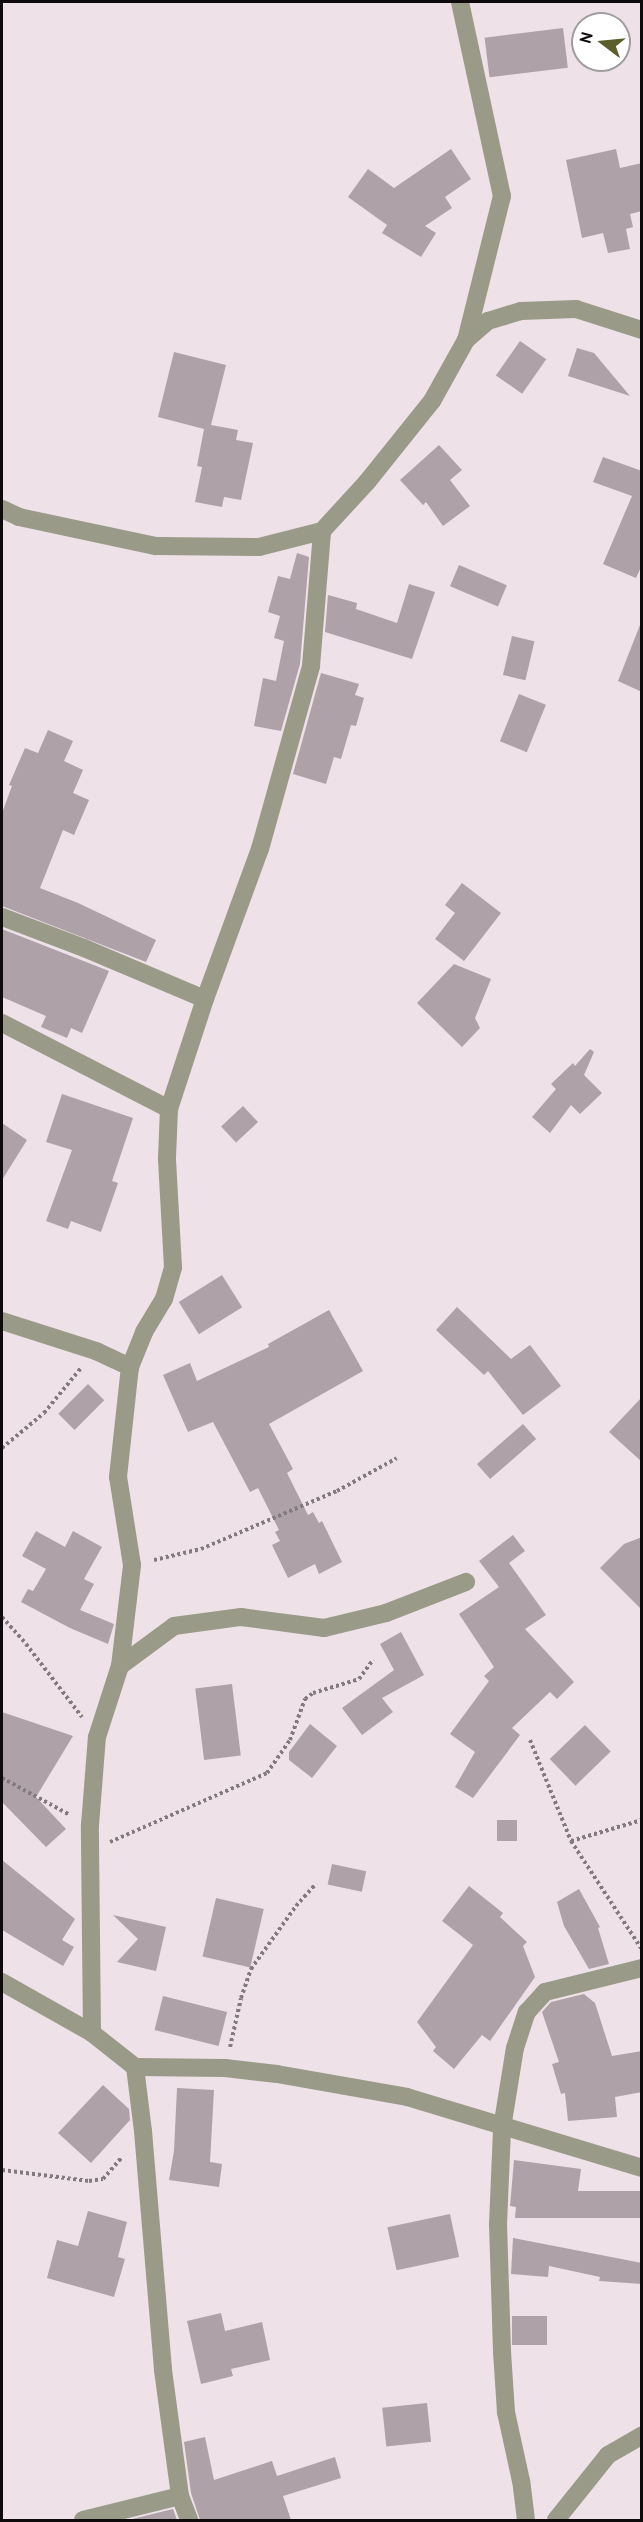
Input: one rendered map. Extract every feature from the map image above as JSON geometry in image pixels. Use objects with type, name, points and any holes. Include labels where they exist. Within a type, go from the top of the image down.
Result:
[{"type":"street","points":[[2,509],[19,517],[156,546],[259,547],[322,531],[367,482],[432,401],[466,340],[502,196],[460,2]]},
{"type":"street","points":[[466,340],[488,321],[520,311],[576,309],[642,330]]},
{"type":"street","points":[[92,2033],[90,1825],[97,1737],[120,1666],[132,1565],[118,1477],[130,1367],[144,1332],[164,1299],[173,1267],[166,1158],[169,1109],[205,999],[260,849],[311,666],[322,531]]},
{"type":"street","points":[[2,917],[84,948],[205,999]]},
{"type":"street","points":[[2,1023],[169,1109]]},
{"type":"street","points":[[2,1320],[96,1350],[130,1367]]},
{"type":"street","points":[[120,1666],[174,1626],[241,1617],[324,1628],[386,1612],[466,1582]]},
{"type":"street","points":[[526,2520],[521,2481],[506,2412],[501,2351],[498,2225],[502,2128],[515,2048],[526,2012],[545,1992],[642,1968]]},
{"type":"street","points":[[2,1982],[92,2033],[135,2067],[225,2068],[277,2074],[407,2097],[502,2128],[642,2168]]},
{"type":"street","points":[[135,2067],[143,2131],[163,2370],[180,2496],[189,2520]]},
{"type":"street","points":[[556,2520],[608,2455],[642,2435]]},
{"type":"street","points":[[83,2520],[180,2496]]},
{"type":"path","points":[[2,1448],[44,1413],[96,1350]]},
{"type":"path","points":[[132,1565],[201,1549],[337,1491],[397,1458]]},
{"type":"path","points":[[2,1617],[26,1644],[97,1737]]},
{"type":"path","points":[[90,1851],[225,1794],[267,1773],[290,1740],[305,1699],[313,1693],[359,1679],[373,1660]]},
{"type":"path","points":[[530,1740],[571,1841],[594,1881],[642,1948]]},
{"type":"path","points":[[2,1778],[90,1825]]},
{"type":"path","points":[[571,1841],[642,1820]]},
{"type":"path","points":[[225,2068],[241,1998],[251,1969],[296,1906],[316,1884]]},
{"type":"path","points":[[2,2170],[90,2181],[102,2179],[143,2131]]},
{"type":"building","points":[[563,28],[568,68],[489,77],[485,38]]},
{"type":"building","points":[[451,149],[471,179],[445,197],[452,208],[425,226],[436,233],[421,257],[382,233],[387,225],[348,197],[368,169],[394,188]]},
{"type":"building","points":[[616,149],[620,168],[642,163],[642,211],[630,214],[633,227],[626,229],[630,249],[608,253],[603,233],[582,238],[566,160]]},
{"type":"building","points":[[520,341],[546,359],[522,394],[496,375]]},
{"type":"building","points":[[577,348],[594,353],[630,396],[568,376]]},
{"type":"building","points":[[174,352],[226,365],[211,425],[238,430],[236,440],[253,443],[241,500],[224,497],[222,507],[195,502],[202,467],[197,466],[204,429],[158,417]]},
{"type":"building","points":[[439,445],[462,470],[450,480],[470,506],[443,526],[426,502],[423,505],[400,480]]},
{"type":"building","points":[[603,457],[642,471],[642,565],[636,578],[603,564],[632,496],[593,482]]},
{"type":"building","points":[[297,553],[309,557],[300,664],[281,731],[254,726],[263,678],[276,681],[284,641],[274,638],[280,616],[268,612],[278,576],[290,579]]},
{"type":"building","points":[[459,565],[507,585],[498,606],[450,586]]},
{"type":"building","points":[[409,584],[435,592],[412,659],[325,632],[328,595],[357,603],[356,609],[397,623]]},
{"type":"building","points":[[640,625],[642,625],[642,692],[618,681]]},
{"type":"building","points":[[512,636],[534,641],[525,680],[503,675]]},
{"type":"building","points":[[321,673],[359,684],[355,695],[364,698],[356,726],[351,725],[341,759],[334,757],[326,784],[293,774]]},
{"type":"building","points":[[519,694],[546,705],[527,752],[500,741]]},
{"type":"building","points":[[48,730],[73,741],[64,761],[83,770],[73,793],[89,800],[74,835],[63,830],[40,888],[78,903],[156,940],[146,962],[2,906],[2,813],[12,786],[9,785],[25,748],[38,753]]},
{"type":"building","points":[[462,883],[501,913],[464,961],[435,939],[455,913],[445,905]]},
{"type":"building","points":[[2,929],[109,971],[82,1033],[71,1028],[67,1038],[41,1027],[46,1016],[2,997]]},
{"type":"building","points":[[454,964],[491,979],[475,1018],[480,1028],[462,1047],[417,1003]]},
{"type":"building","points":[[590,1049],[594,1052],[584,1075],[602,1093],[580,1114],[571,1105],[550,1133],[532,1117],[556,1089],[551,1084],[573,1063],[575,1066]]},
{"type":"building","points":[[62,1094],[133,1118],[112,1181],[118,1183],[101,1232],[71,1221],[68,1229],[46,1221],[72,1150],[46,1142]]},
{"type":"building","points":[[243,1106],[258,1122],[236,1143],[221,1126]]},
{"type":"building","points":[[2,1123],[27,1140],[2,1180]]},
{"type":"building","points":[[222,1275],[242,1307],[199,1334],[179,1302]]},
{"type":"building","points":[[457,1307],[511,1359],[530,1345],[561,1386],[523,1415],[488,1371],[484,1375],[436,1330]]},
{"type":"building","points":[[329,1310],[363,1371],[269,1424],[293,1469],[287,1473],[308,1515],[313,1512],[319,1523],[322,1521],[342,1562],[319,1574],[315,1564],[288,1578],[272,1545],[280,1541],[275,1532],[279,1530],[258,1488],[250,1492],[213,1422],[188,1432],[163,1375],[190,1363],[197,1381],[269,1347],[268,1344]]},
{"type":"building","points":[[88,1384],[104,1400],[75,1430],[58,1414]]},
{"type":"building","points":[[642,1397],[642,1462],[609,1432]]},
{"type":"building","points":[[523,1424],[536,1439],[490,1479],[477,1464]]},
{"type":"building","points":[[36,1531],[65,1547],[73,1531],[102,1547],[84,1579],[94,1584],[80,1610],[114,1624],[108,1644],[70,1628],[21,1602],[28,1589],[33,1591],[46,1569],[22,1556]]},
{"type":"building","points":[[513,1535],[525,1551],[509,1563],[546,1615],[525,1629],[574,1682],[557,1699],[550,1692],[512,1728],[520,1735],[473,1798],[455,1787],[475,1752],[450,1734],[489,1681],[484,1676],[494,1667],[459,1614],[499,1587],[479,1561]]},
{"type":"building","points":[[642,1537],[642,1610],[600,1568],[624,1544]]},
{"type":"building","points":[[401,1632],[424,1675],[382,1698],[393,1712],[362,1735],[342,1708],[394,1670],[380,1644]]},
{"type":"building","points":[[232,1684],[241,1755],[204,1760],[195,1689]]},
{"type":"building","points":[[2,1712],[73,1736],[36,1797],[66,1829],[46,1847],[2,1802]]},
{"type":"building","points":[[310,1724],[337,1746],[312,1778],[289,1760],[289,1752]]},
{"type":"building","points":[[585,1725],[611,1752],[575,1786],[550,1759]]},
{"type":"building","points":[[497,1820],[517,1820],[517,1841],[497,1841]]},
{"type":"building","points":[[2,1860],[75,1919],[62,1940],[74,1947],[63,1966],[2,1930]]},
{"type":"building","points":[[332,1864],[366,1871],[362,1892],[328,1885]]},
{"type":"building","points":[[469,1886],[503,1913],[500,1917],[527,1942],[523,1946],[535,1977],[490,2041],[482,2035],[454,2069],[433,2051],[436,2047],[417,2022],[473,1945],[442,1921]]},
{"type":"building","points":[[579,1889],[600,1927],[598,1928],[609,1964],[589,1969],[564,1926],[557,1902]]},
{"type":"building","points":[[216,1898],[264,1909],[250,1967],[203,1956]]},
{"type":"building","points":[[113,1915],[166,1927],[156,1971],[117,1962],[138,1939]]},
{"type":"building","points":[[584,1994],[595,2003],[612,2056],[642,2051],[642,2092],[615,2097],[617,2117],[568,2121],[565,2093],[561,2094],[552,2064],[559,2062],[542,2012],[551,2002]]},
{"type":"building","points":[[163,1996],[227,2012],[219,2046],[155,2030]]},
{"type":"building","points":[[103,2085],[129,2109],[130,2120],[91,2163],[58,2133]]},
{"type":"building","points":[[177,2088],[214,2090],[210,2162],[222,2164],[219,2187],[169,2180],[174,2151]]},
{"type":"building","points":[[514,2160],[581,2169],[578,2191],[642,2191],[642,2218],[515,2218],[516,2207],[510,2206]]},
{"type":"building","points":[[88,2211],[127,2222],[118,2257],[125,2259],[114,2297],[47,2278],[57,2240],[78,2246]]},
{"type":"building","points":[[450,2214],[459,2257],[397,2270],[387,2227]]},
{"type":"building","points":[[513,2238],[642,2263],[642,2284],[599,2281],[600,2277],[549,2266],[548,2277],[511,2274]]},
{"type":"building","points":[[221,2313],[225,2331],[262,2322],[270,2360],[231,2369],[233,2376],[201,2384],[187,2321]]},
{"type":"building","points":[[512,2316],[547,2316],[547,2345],[512,2345]]},
{"type":"building","points":[[427,2403],[431,2442],[386,2446],[382,2408]]},
{"type":"building","points":[[205,2437],[214,2480],[272,2461],[277,2476],[335,2457],[341,2478],[283,2496],[291,2520],[200,2520],[191,2493],[184,2442]]},
{"type":"building","points":[[173,2509],[177,2520],[128,2520]]}]
